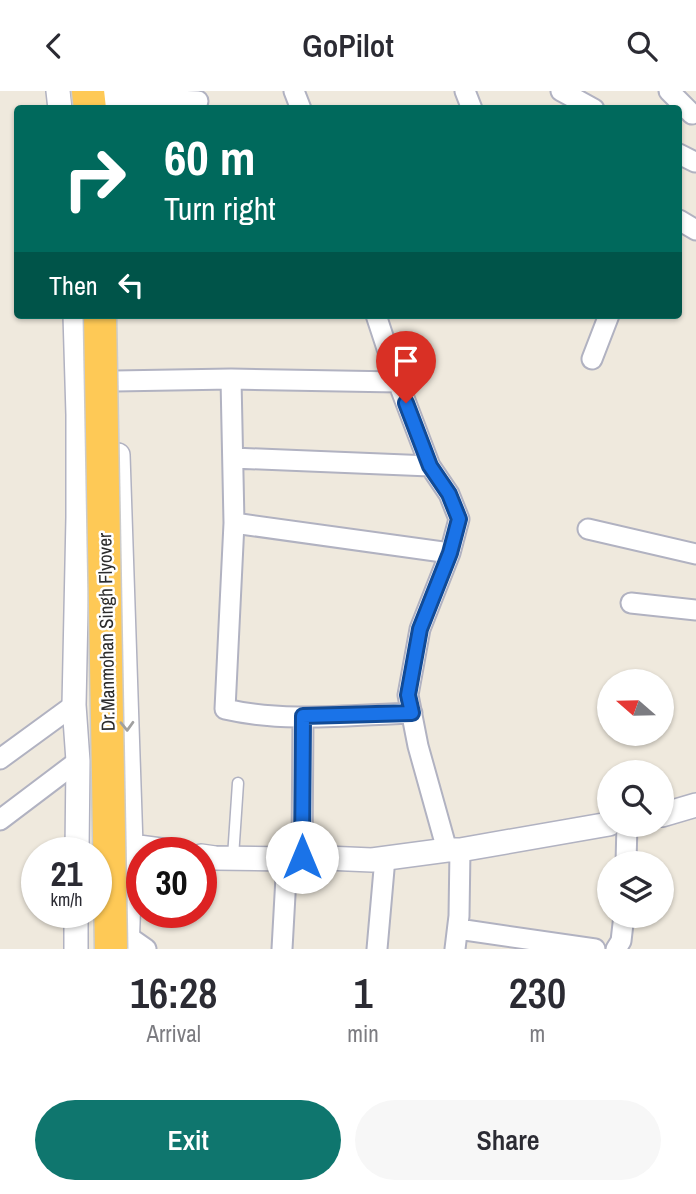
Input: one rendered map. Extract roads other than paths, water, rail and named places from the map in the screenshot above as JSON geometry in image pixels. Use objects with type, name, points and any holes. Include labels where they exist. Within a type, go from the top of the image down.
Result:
[{"type":"highway","name":"Dr.Manmohan Singh Flyover","points":[[83,837],[84,319]]},
{"type":"highway","name":"Dr.Manmohan Singh Flyover","points":[[100,319],[121,944]]},
{"type":"highway","points":[[96,928],[97,949]]},
{"type":"street","points":[[561,91],[587,105]]},
{"type":"street","points":[[669,91],[692,114]]},
{"type":"street","points":[[100,99],[198,101]]},
{"type":"street","points":[[75,319],[78,517],[74,705],[82,837]]},
{"type":"street","points":[[114,319],[131,837]]},
{"type":"street","points":[[377,319],[430,466],[449,494],[459,519],[450,553],[420,629],[408,695],[418,746],[454,850],[458,929],[456,949]]},
{"type":"street","points":[[592,359],[607,319]]},
{"type":"street","points":[[115,381],[231,379],[398,382]]},
{"type":"street","points":[[231,379],[234,523],[225,709],[244,713],[303,716],[412,713]]},
{"type":"street","points":[[233,458],[430,466]]},
{"type":"street","points":[[234,523],[450,553]]},
{"type":"street","points":[[588,529],[696,554]]},
{"type":"street","points":[[631,603],[696,610]]},
{"type":"street","points":[[0,759],[74,705]]},
{"type":"street","points":[[282,949],[294,858],[303,716]]},
{"type":"street","points":[[0,820],[78,761]]},
{"type":"street","points":[[674,811],[696,805]]},
{"type":"street","points":[[217,857],[372,860],[454,850],[597,826]]},
{"type":"street","points":[[377,949],[385,858]]},
{"type":"street","points":[[126,895],[121,944],[146,949]]},
{"type":"street","points":[[76,928],[76,949]]},
{"type":"street","points":[[616,949],[621,941],[622,928]]},
{"type":"street","points":[[458,929],[595,949]]},
{"type":"lane","points":[[233,858],[238,783]]}]
